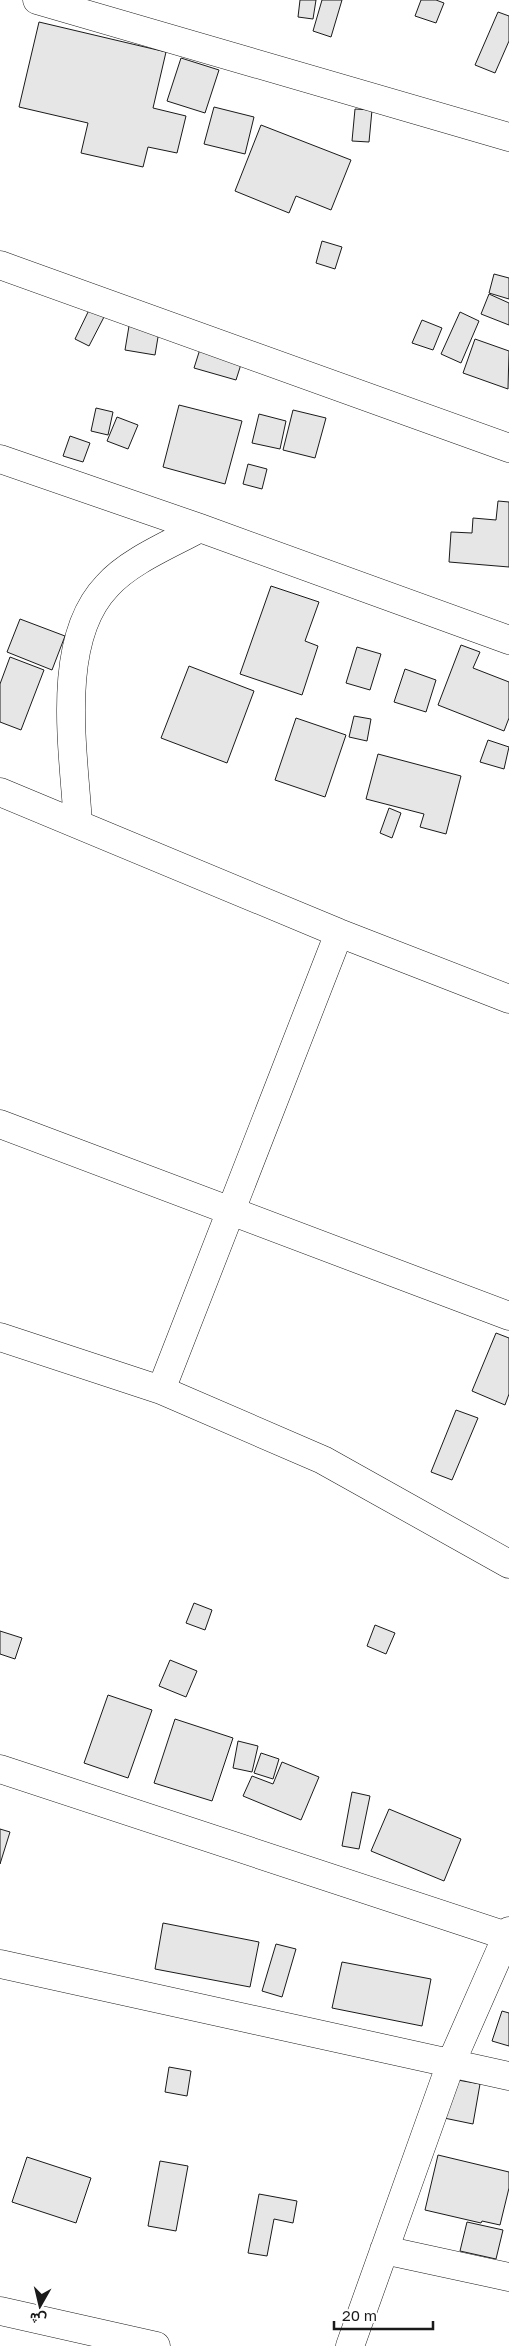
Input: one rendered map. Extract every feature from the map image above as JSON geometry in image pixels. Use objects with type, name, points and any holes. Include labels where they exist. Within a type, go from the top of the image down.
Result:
[{"type":"street","points":[[37,0],[509,137]]},
{"type":"street","points":[[0,265],[509,448]]},
{"type":"street","points":[[0,459],[200,528],[509,640]]},
{"type":"street","points":[[78,824],[72,670],[79,638],[88,612],[107,585],[136,564],[200,528]]},
{"type":"street","points":[[0,792],[339,933],[509,999]]},
{"type":"street","points":[[161,1390],[339,933]]},
{"type":"street","points":[[0,1124],[229,1212],[509,1316]]},
{"type":"street","points":[[0,1337],[161,1390],[323,1460],[509,1564]]},
{"type":"street","points":[[0,1769],[508,1933],[451,2063],[350,2346]]},
{"type":"street","points":[[0,1964],[509,2076]]},
{"type":"street","points":[[384,2250],[509,2277]]},
{"type":"street","points":[[0,2311],[156,2346]]},
{"type":"building","points":[[300,0],[316,0],[313,19],[298,17]]},
{"type":"building","points":[[322,0],[342,0],[331,37],[313,31]]},
{"type":"building","points":[[421,0],[436,0],[444,3],[436,23],[415,16]]},
{"type":"building","points":[[498,12],[509,16],[509,41],[495,73],[475,65]]},
{"type":"building","points":[[39,22],[166,52],[153,108],[186,116],[177,153],[148,147],[143,167],[81,153],[88,123],[19,107]]},
{"type":"building","points":[[181,58],[219,70],[205,113],[167,101]]},
{"type":"building","points":[[214,107],[254,117],[245,154],[204,144]]},
{"type":"building","points":[[355,109],[372,110],[369,142],[352,141]]},
{"type":"building","points":[[261,125],[351,160],[331,210],[296,196],[289,213],[235,191]]},
{"type":"building","points":[[322,241],[342,247],[335,269],[316,263]]},
{"type":"building","points":[[494,274],[509,278],[509,299],[489,293]]},
{"type":"building","points":[[489,294],[509,303],[509,325],[481,314]]},
{"type":"building","points":[[89,310],[104,317],[89,346],[75,339]]},
{"type":"building","points":[[460,312],[479,321],[461,363],[441,354]]},
{"type":"building","points":[[422,320],[442,328],[433,350],[412,343]]},
{"type":"building","points":[[129,326],[159,331],[155,355],[125,350]]},
{"type":"building","points":[[475,339],[509,351],[508,389],[463,373]]},
{"type":"building","points":[[201,346],[243,358],[236,380],[194,368]]},
{"type":"building","points":[[179,405],[242,421],[225,484],[163,467]]},
{"type":"building","points":[[96,408],[113,412],[108,435],[91,431]]},
{"type":"building","points":[[293,410],[326,418],[315,458],[283,450]]},
{"type":"building","points":[[259,414],[286,421],[280,449],[252,443]]},
{"type":"building","points":[[117,417],[138,425],[128,449],[107,441]]},
{"type":"building","points":[[70,436],[90,443],[83,462],[63,456]]},
{"type":"building","points":[[248,464],[267,469],[262,489],[243,484]]},
{"type":"building","points":[[498,501],[509,502],[509,567],[449,562],[451,532],[472,533],[473,518],[496,520]]},
{"type":"building","points":[[271,586],[319,602],[305,641],[318,646],[302,695],[240,674]]},
{"type":"building","points":[[20,619],[65,636],[52,670],[7,652]]},
{"type":"building","points":[[461,645],[480,652],[473,668],[509,682],[509,718],[504,731],[438,705]]},
{"type":"building","points":[[357,647],[381,654],[370,690],[346,683]]},
{"type":"building","points":[[10,657],[44,670],[21,730],[0,722],[0,684]]},
{"type":"building","points":[[189,666],[254,691],[227,763],[161,738]]},
{"type":"building","points":[[405,669],[436,680],[426,712],[394,702]]},
{"type":"building","points":[[354,716],[371,719],[367,741],[349,737]]},
{"type":"building","points":[[296,718],[346,735],[325,797],[275,780]]},
{"type":"building","points":[[488,740],[509,747],[504,769],[480,762]]},
{"type":"building","points":[[378,754],[461,776],[446,834],[420,827],[424,814],[366,799]]},
{"type":"building","points":[[389,808],[401,813],[392,838],[380,833]]},
{"type":"building","points":[[496,1333],[509,1338],[509,1394],[505,1405],[472,1391]]},
{"type":"building","points":[[456,1410],[478,1418],[452,1480],[431,1472]]},
{"type":"building","points":[[194,1603],[212,1610],[205,1630],[186,1623]]},
{"type":"building","points":[[375,1625],[395,1633],[386,1654],[367,1646]]},
{"type":"building","points":[[0,1631],[22,1638],[15,1659],[0,1654]]},
{"type":"building","points":[[170,1660],[197,1671],[186,1697],[159,1686]]},
{"type":"building","points":[[108,1695],[152,1710],[128,1778],[84,1763]]},
{"type":"building","points":[[175,1719],[233,1738],[212,1801],[154,1783]]},
{"type":"building","points":[[238,1741],[258,1746],[252,1772],[233,1768]]},
{"type":"building","points":[[261,1753],[279,1759],[273,1779],[254,1773]]},
{"type":"building","points":[[282,1762],[319,1777],[301,1820],[243,1796],[252,1776],[273,1784]]},
{"type":"building","points":[[352,1792],[370,1796],[359,1849],[342,1846]]},
{"type":"building","points":[[389,1809],[461,1839],[444,1881],[371,1851]]},
{"type":"building","points":[[0,1829],[10,1832],[0,1864]]},
{"type":"building","points":[[163,1923],[259,1942],[250,1987],[155,1969]]},
{"type":"building","points":[[276,1944],[296,1949],[282,1997],[262,1991]]},
{"type":"building","points":[[342,1962],[431,1979],[422,2026],[332,2008]]},
{"type":"building","points":[[502,2011],[509,2013],[509,2046],[492,2041]]},
{"type":"building","points":[[169,2067],[191,2071],[187,2096],[165,2092]]},
{"type":"building","points":[[452,2079],[480,2084],[473,2124],[444,2118]]},
{"type":"building","points":[[438,2155],[509,2172],[509,2188],[500,2225],[482,2221],[481,2223],[425,2210]]},
{"type":"building","points":[[27,2157],[91,2178],[76,2223],[12,2202]]},
{"type":"building","points":[[160,2161],[188,2166],[176,2231],[148,2226]]},
{"type":"building","points":[[259,2194],[297,2201],[293,2223],[274,2219],[267,2256],[248,2253]]},
{"type":"building","points":[[467,2222],[503,2230],[496,2259],[460,2251]]}]
